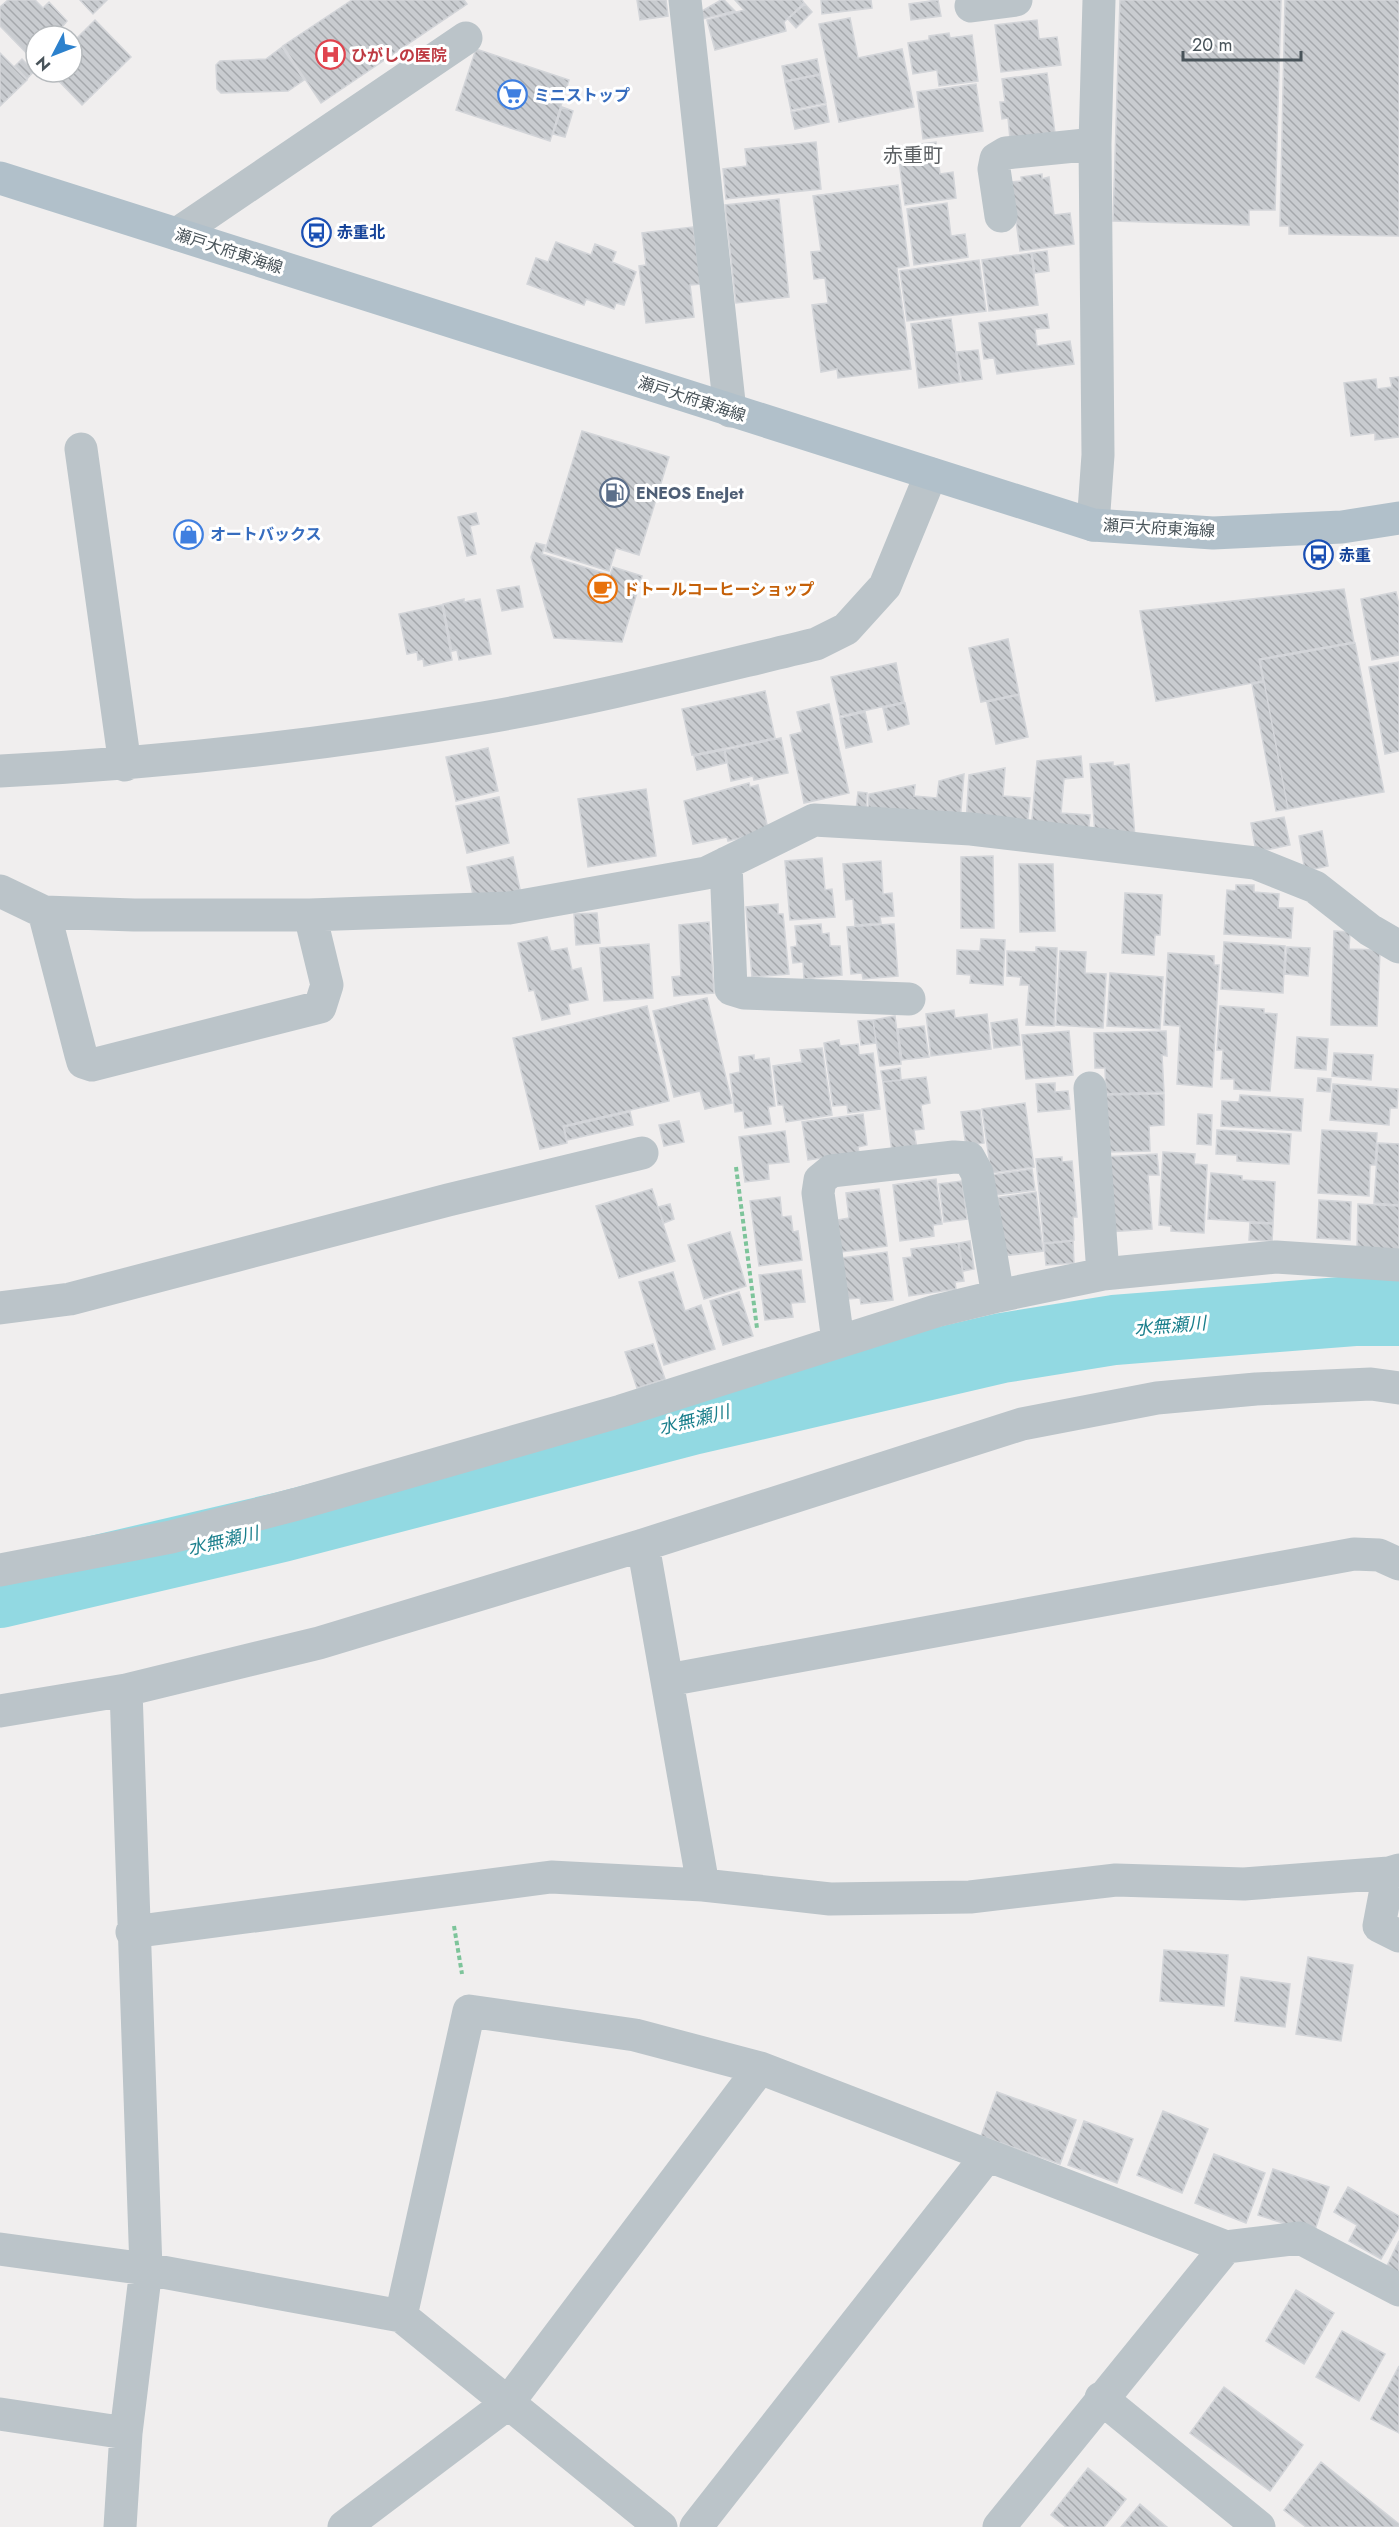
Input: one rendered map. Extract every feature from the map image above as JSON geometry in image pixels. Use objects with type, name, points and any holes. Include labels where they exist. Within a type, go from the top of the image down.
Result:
[{"type":"main road","name":"瀬戸大府東海線","points":[[0,178],[1093,525],[1213,532],[1342,527],[1399,518]]},
{"type":"street","points":[[685,0],[730,411]]},
{"type":"street","points":[[971,6],[1016,0]]},
{"type":"street","points":[[1093,525],[1098,455],[1095,144],[1099,0]]},
{"type":"street","points":[[177,234],[466,38]]},
{"type":"street","points":[[1001,216],[994,170],[996,159],[1006,153],[1095,144]]},
{"type":"street","points":[[81,448],[125,765]]},
{"type":"street","points":[[0,771],[125,765],[327,741],[485,718],[816,644],[846,629],[885,586],[931,474]]},
{"type":"street","points":[[0,891],[44,912],[134,915],[310,915],[509,908],[706,873],[814,820],[971,829],[1246,862],[1315,887],[1371,930],[1399,947]]},
{"type":"street","points":[[726,863],[731,989],[744,993],[909,999]]},
{"type":"street","points":[[44,912],[83,1062],[92,1065],[320,1006],[327,985],[310,915]]},
{"type":"street","points":[[1090,1088],[1103,1274]]},
{"type":"street","points":[[0,1308],[70,1299],[448,1200],[642,1153]]},
{"type":"street","points":[[838,1341],[818,1193],[820,1180],[831,1171],[954,1157],[969,1158],[977,1173],[998,1296]]},
{"type":"street","points":[[0,1570],[171,1536],[297,1504],[621,1411],[762,1364],[998,1296],[1103,1274],[1276,1257],[1399,1265]]},
{"type":"street","points":[[0,1711],[126,1690],[320,1643],[643,1545],[1022,1424],[1157,1398],[1360,1385],[1399,1388]]},
{"type":"street","points":[[643,1545],[703,1885]]},
{"type":"street","points":[[668,1680],[1354,1554],[1379,1555],[1399,1564]]},
{"type":"street","points":[[120,2527],[126,2433],[146,2269],[132,1932],[126,1690]]},
{"type":"street","points":[[132,1932],[551,1877],[703,1885],[830,1899],[970,1897],[1116,1880],[1244,1884],[1394,1872],[1379,1926],[1399,1936]]},
{"type":"street","points":[[401,2316],[469,2011],[635,2035],[760,2068],[1226,2247],[1300,2238],[1399,2290]]},
{"type":"street","points":[[344,2527],[507,2404],[760,2068]]},
{"type":"street","points":[[696,2527],[987,2156]]},
{"type":"street","points":[[999,2527],[1101,2398],[1226,2247]]},
{"type":"street","points":[[0,2249],[146,2269],[401,2316],[661,2527]]},
{"type":"street","points":[[1101,2398],[1258,2527]]},
{"type":"street","points":[[0,2414],[126,2433]]},
{"type":"path","points":[[736,1167],[762,1364]]},
{"type":"path","points":[[448,1889],[469,2011]]},
{"type":"building","points":[[8,0],[35,0],[43,8],[49,2],[67,21],[64,24],[24,24],[24,51],[0,26],[0,7]]},
{"type":"building","points":[[80,0],[107,0],[93,14]]},
{"type":"building","points":[[352,0],[464,0],[467,4],[321,103],[283,46]]},
{"type":"building","points":[[637,0],[666,0],[668,16],[640,20]]},
{"type":"building","points":[[724,0],[735,11],[702,19],[700,12]]},
{"type":"building","points":[[735,0],[802,0],[804,3],[784,22],[786,31],[715,50],[707,20],[744,10]]},
{"type":"building","points":[[821,0],[871,0],[872,8],[822,14]]},
{"type":"building","points":[[938,0],[941,16],[911,20],[909,4]]},
{"type":"building","points":[[1120,0],[1281,0],[1275,210],[1249,210],[1249,225],[1113,221]]},
{"type":"building","points":[[1285,0],[1399,0],[1399,236],[1289,234],[1289,226],[1280,226]]},
{"type":"building","points":[[805,4],[812,12],[796,28],[788,19]]},
{"type":"building","points":[[850,18],[858,58],[902,49],[914,107],[839,122],[819,24]]},
{"type":"building","points":[[95,20],[131,57],[82,105],[62,84],[84,84],[84,31]]},
{"type":"building","points":[[1037,20],[1039,39],[1057,37],[1061,65],[1001,72],[995,25]]},
{"type":"building","points":[[949,33],[950,38],[972,35],[978,81],[939,86],[937,70],[913,74],[908,43],[929,40],[929,36]]},
{"type":"building","points":[[282,47],[304,80],[288,91],[221,93],[217,89],[216,65],[220,61],[266,59]]},
{"type":"building","name":"ミニストップ","points":[[476,49],[569,80],[550,141],[456,110]]},
{"type":"building","points":[[0,53],[24,77],[24,83],[0,106]]},
{"type":"building","points":[[22,59],[24,61],[24,76],[15,66]]},
{"type":"building","points":[[817,59],[820,74],[785,81],[782,66]]},
{"type":"building","points":[[1047,73],[1055,133],[1010,139],[1008,118],[1002,119],[1000,102],[1005,102],[1002,79]]},
{"type":"building","points":[[820,75],[826,103],[791,110],[785,82]]},
{"type":"building","points":[[976,84],[983,131],[923,139],[917,92]]},
{"type":"building","points":[[826,105],[829,122],[795,129],[791,112]]},
{"type":"building","points":[[562,107],[573,111],[565,137],[553,134]]},
{"type":"building","points":[[816,142],[821,189],[726,199],[723,169],[747,166],[745,149]]},
{"type":"building","points":[[936,142],[940,174],[953,172],[956,198],[905,205],[897,147]]},
{"type":"building","points":[[1042,174],[1042,179],[1049,177],[1054,215],[1070,213],[1074,244],[1020,251],[1011,182],[1022,181],[1021,177]]},
{"type":"building","points":[[898,185],[909,266],[897,268],[911,369],[838,378],[837,369],[821,372],[812,305],[828,303],[825,278],[814,279],[811,252],[821,251],[813,196]]},
{"type":"building","points":[[779,199],[789,297],[736,303],[725,205]]},
{"type":"building","points":[[947,203],[951,236],[965,234],[968,257],[914,265],[907,209]]},
{"type":"building","points":[[693,227],[701,284],[690,285],[694,317],[646,323],[639,266],[646,265],[642,233]]},
{"type":"building","points":[[556,242],[591,255],[595,244],[616,252],[612,262],[636,272],[624,305],[616,303],[614,309],[586,299],[584,305],[527,284],[536,258],[548,262]]},
{"type":"building","points":[[1047,251],[1049,271],[1035,273],[1032,253]]},
{"type":"building","points":[[1031,253],[1038,305],[989,311],[982,260]]},
{"type":"building","points":[[979,260],[986,311],[907,321],[900,271]]},
{"type":"building","points":[[1047,314],[1049,328],[1035,329],[1037,346],[1070,341],[1074,364],[997,374],[994,358],[984,359],[979,323]]},
{"type":"building","points":[[951,319],[960,382],[919,388],[911,324]]},
{"type":"building","points":[[978,350],[982,379],[962,382],[957,352]]},
{"type":"building","points":[[1399,377],[1399,437],[1375,440],[1375,433],[1351,436],[1344,383],[1376,379],[1377,389],[1392,387],[1390,378]]},
{"type":"building","points":[[582,431],[669,457],[639,555],[616,548],[609,571],[545,551]]},
{"type":"building","points":[[476,513],[479,524],[470,526],[476,554],[467,556],[458,517]]},
{"type":"building","points":[[536,543],[545,545],[542,554],[610,575],[613,567],[642,576],[622,642],[554,638],[531,557]]},
{"type":"building","points":[[519,586],[523,607],[502,611],[497,590]]},
{"type":"building","points":[[1344,589],[1354,642],[1259,659],[1263,681],[1156,701],[1140,611]]},
{"type":"building","points":[[1396,592],[1399,605],[1399,655],[1372,660],[1361,599]]},
{"type":"building","points":[[464,599],[464,602],[480,599],[491,654],[459,660],[457,650],[452,651],[443,604]]},
{"type":"building","points":[[442,605],[452,660],[424,666],[423,659],[418,660],[417,652],[407,654],[399,614]]},
{"type":"building","points":[[1008,639],[1019,694],[981,702],[969,648]]},
{"type":"building","points":[[1355,643],[1384,792],[1288,809],[1260,660]]},
{"type":"building","points":[[1399,662],[1399,751],[1385,754],[1369,667]]},
{"type":"building","points":[[896,663],[904,702],[840,716],[831,677]]},
{"type":"building","points":[[1264,682],[1288,809],[1276,811],[1252,684]]},
{"type":"building","points":[[765,691],[775,738],[692,755],[682,709]]},
{"type":"building","points":[[1019,695],[1028,737],[996,744],[987,702]]},
{"type":"building","points":[[905,703],[909,724],[888,730],[883,708]]},
{"type":"building","points":[[829,704],[849,793],[804,803],[790,735],[802,732],[797,712]]},
{"type":"building","points":[[865,712],[872,742],[846,748],[840,718]]},
{"type":"building","points":[[781,738],[788,773],[754,780],[753,776],[731,781],[725,750]]},
{"type":"building","points":[[488,748],[498,791],[456,801],[446,757]]},
{"type":"building","points":[[724,750],[726,763],[697,770],[694,756]]},
{"type":"building","points":[[1081,756],[1083,777],[1064,779],[1061,813],[1090,815],[1088,835],[1031,831],[1037,761]]},
{"type":"building","points":[[1113,762],[1113,766],[1129,764],[1135,837],[1095,835],[1090,764]]},
{"type":"building","points":[[1005,768],[1003,796],[1030,798],[1027,828],[966,823],[969,775]]},
{"type":"building","points":[[964,774],[960,822],[868,815],[869,794],[915,785],[914,796],[937,798],[939,781]]},
{"type":"building","points":[[749,783],[750,787],[758,785],[768,829],[728,841],[727,837],[693,844],[684,801]]},
{"type":"building","points":[[646,789],[656,856],[588,867],[578,799]]},
{"type":"building","points":[[858,792],[867,793],[866,812],[856,811]]},
{"type":"building","points":[[499,797],[509,843],[467,853],[456,806]]},
{"type":"building","points":[[1284,817],[1290,845],[1256,852],[1251,823]]},
{"type":"building","points":[[1322,831],[1328,866],[1305,871],[1299,836]]},
{"type":"building","points":[[993,856],[994,928],[961,928],[961,857]]},
{"type":"building","points":[[513,857],[521,894],[475,904],[467,867]]},
{"type":"building","points":[[822,858],[825,890],[832,889],[835,917],[790,920],[785,861]]},
{"type":"building","points":[[881,861],[883,894],[892,893],[894,916],[880,917],[881,923],[855,925],[853,899],[846,900],[843,864]]},
{"type":"building","points":[[1019,864],[1053,864],[1055,931],[1020,932]]},
{"type":"building","points":[[1236,885],[1254,885],[1254,892],[1279,894],[1278,908],[1293,908],[1291,938],[1224,934],[1227,890],[1236,891]]},
{"type":"building","points":[[1125,893],[1162,895],[1160,935],[1155,935],[1154,955],[1122,953]]},
{"type":"building","points":[[778,904],[778,914],[783,914],[789,974],[752,977],[746,907]]},
{"type":"building","points":[[597,913],[600,943],[576,945],[574,914]]},
{"type":"building","points":[[709,922],[714,993],[674,996],[672,977],[681,976],[679,925]]},
{"type":"building","points":[[821,924],[822,934],[829,933],[830,946],[840,946],[842,975],[804,979],[803,962],[793,963],[791,947],[797,946],[795,926]]},
{"type":"building","points":[[894,924],[898,976],[863,979],[862,973],[851,974],[847,927]]},
{"type":"building","points":[[1334,931],[1350,932],[1349,949],[1380,950],[1377,1026],[1331,1025]]},
{"type":"building","points":[[547,937],[551,951],[567,948],[572,970],[581,968],[588,1000],[568,1004],[570,1014],[542,1020],[534,990],[529,991],[518,943]]},
{"type":"building","points":[[981,939],[1005,940],[1003,985],[970,983],[971,975],[957,974],[957,950],[980,951]]},
{"type":"building","points":[[1224,942],[1285,946],[1283,993],[1221,989]]},
{"type":"building","points":[[649,944],[653,998],[604,1001],[600,948]]},
{"type":"building","points":[[1036,947],[1057,948],[1054,1026],[1026,1025],[1029,985],[1020,985],[1021,977],[1007,976],[1007,951],[1036,952]]},
{"type":"building","points":[[1287,947],[1310,948],[1308,976],[1285,974]]},
{"type":"building","points":[[1060,951],[1086,952],[1085,973],[1106,974],[1103,1028],[1056,1025]]},
{"type":"building","points":[[1168,953],[1214,956],[1214,965],[1219,965],[1212,1087],[1177,1084],[1180,1026],[1164,1025]]},
{"type":"building","points":[[1110,973],[1163,977],[1160,1029],[1107,1026]]},
{"type":"building","points":[[707,998],[732,1103],[705,1109],[700,1091],[674,1097],[653,1011]]},
{"type":"building","points":[[647,1006],[669,1101],[563,1126],[567,1143],[540,1149],[513,1038]]},
{"type":"building","points":[[1220,1006],[1264,1009],[1264,1013],[1277,1014],[1270,1091],[1234,1089],[1234,1079],[1221,1079],[1223,1050],[1217,1050]]},
{"type":"building","points":[[954,1010],[955,1018],[987,1014],[991,1049],[931,1056],[926,1014]]},
{"type":"building","points":[[895,1016],[901,1064],[880,1066],[873,1020]]},
{"type":"building","points":[[1017,1019],[1020,1045],[994,1048],[991,1023]]},
{"type":"building","points":[[873,1020],[876,1043],[861,1045],[858,1021]]},
{"type":"building","points":[[924,1026],[929,1057],[902,1060],[898,1029]]},
{"type":"building","points":[[1069,1031],[1073,1075],[1026,1079],[1022,1035]]},
{"type":"building","points":[[1166,1031],[1167,1056],[1162,1055],[1164,1092],[1106,1094],[1105,1068],[1095,1068],[1094,1033]]},
{"type":"building","points":[[1297,1037],[1328,1039],[1326,1070],[1295,1068]]},
{"type":"building","points":[[839,1040],[840,1046],[858,1044],[859,1055],[873,1053],[880,1109],[848,1113],[847,1105],[833,1106],[824,1043]]},
{"type":"building","points":[[822,1048],[832,1115],[786,1122],[783,1105],[778,1105],[773,1066],[802,1062],[800,1050]]},
{"type":"building","points":[[1334,1053],[1373,1055],[1371,1080],[1332,1076]]},
{"type":"building","points":[[754,1055],[754,1060],[769,1058],[775,1106],[768,1107],[771,1124],[745,1128],[743,1111],[735,1112],[730,1074],[740,1072],[739,1057]]},
{"type":"building","points":[[900,1068],[901,1080],[883,1082],[881,1071]]},
{"type":"building","points":[[926,1077],[930,1103],[921,1105],[924,1129],[914,1130],[917,1149],[892,1152],[883,1082]]},
{"type":"building","points":[[1318,1078],[1331,1079],[1330,1092],[1317,1091]]},
{"type":"building","points":[[1055,1083],[1055,1092],[1068,1091],[1070,1109],[1038,1112],[1036,1084]]},
{"type":"building","points":[[1333,1084],[1398,1089],[1397,1108],[1390,1108],[1389,1125],[1330,1120]]},
{"type":"building","points":[[1164,1094],[1164,1125],[1149,1126],[1150,1151],[1106,1152],[1105,1095]]},
{"type":"building","points":[[1240,1095],[1303,1099],[1301,1131],[1221,1126],[1222,1101],[1239,1102]]},
{"type":"building","points":[[1025,1103],[1034,1167],[991,1173],[982,1109]]},
{"type":"building","points":[[980,1110],[984,1143],[966,1146],[961,1112]]},
{"type":"building","points":[[630,1112],[633,1125],[567,1140],[564,1127]]},
{"type":"building","points":[[863,1114],[867,1145],[858,1147],[859,1153],[808,1160],[802,1122]]},
{"type":"building","points":[[1198,1114],[1212,1115],[1211,1145],[1197,1144]]},
{"type":"building","points":[[679,1121],[684,1142],[664,1146],[659,1125]]},
{"type":"building","points":[[1217,1130],[1291,1134],[1289,1164],[1237,1161],[1237,1155],[1216,1154]]},
{"type":"building","points":[[1322,1130],[1377,1133],[1375,1165],[1370,1165],[1369,1196],[1318,1193]]},
{"type":"building","points":[[785,1131],[789,1162],[768,1164],[769,1179],[745,1182],[739,1137]]},
{"type":"building","points":[[1378,1143],[1399,1144],[1399,1205],[1374,1203]]},
{"type":"building","points":[[1163,1152],[1195,1154],[1194,1164],[1207,1165],[1204,1233],[1171,1231],[1171,1226],[1159,1225]]},
{"type":"building","points":[[1157,1154],[1159,1175],[1148,1175],[1152,1229],[1108,1232],[1103,1157]]},
{"type":"building","points":[[1062,1157],[1062,1162],[1072,1161],[1077,1217],[1073,1217],[1074,1240],[1044,1243],[1036,1159]]},
{"type":"building","points":[[1032,1169],[1035,1190],[995,1195],[992,1175]]},
{"type":"building","points":[[1211,1173],[1242,1176],[1242,1180],[1275,1182],[1273,1223],[1208,1219]]},
{"type":"building","points":[[936,1179],[942,1224],[933,1225],[934,1236],[900,1241],[893,1185]]},
{"type":"building","points":[[962,1181],[967,1219],[944,1222],[939,1184]]},
{"type":"building","points":[[652,1189],[675,1261],[619,1278],[596,1206]]},
{"type":"building","points":[[879,1189],[887,1246],[841,1252],[837,1220],[849,1218],[846,1193]]},
{"type":"building","points":[[1036,1192],[1043,1251],[1003,1256],[995,1198]]},
{"type":"building","points":[[780,1197],[782,1217],[791,1216],[793,1232],[798,1231],[802,1260],[759,1266],[750,1201]]},
{"type":"building","points":[[1319,1200],[1351,1202],[1350,1240],[1317,1238]]},
{"type":"building","points":[[670,1204],[674,1219],[664,1223],[658,1207]]},
{"type":"building","points":[[1358,1204],[1399,1206],[1399,1252],[1357,1250]]},
{"type":"building","points":[[1250,1223],[1273,1224],[1272,1241],[1249,1240]]},
{"type":"building","points":[[730,1232],[746,1286],[704,1299],[688,1245]]},
{"type":"building","points":[[970,1241],[974,1269],[963,1271],[959,1243]]},
{"type":"building","points":[[1073,1241],[1074,1263],[1046,1265],[1044,1244]]},
{"type":"building","points":[[958,1243],[964,1281],[955,1282],[956,1289],[909,1296],[903,1258],[912,1257],[911,1249]]},
{"type":"building","points":[[887,1252],[893,1300],[861,1304],[860,1298],[848,1299],[842,1258]]},
{"type":"building","points":[[801,1270],[805,1302],[791,1303],[793,1317],[765,1320],[759,1275]]},
{"type":"building","points":[[673,1272],[685,1311],[701,1305],[715,1349],[664,1365],[639,1282]]},
{"type":"building","points":[[739,1292],[753,1336],[723,1345],[710,1301]]},
{"type":"building","points":[[653,1344],[665,1379],[637,1388],[625,1352]]},
{"type":"building","points":[[1164,1950],[1228,1955],[1224,2006],[1160,2001]]},
{"type":"building","points":[[1308,1957],[1353,1965],[1341,2041],[1296,2034]]},
{"type":"building","points":[[1241,1977],[1290,1984],[1285,2027],[1235,2021]]},
{"type":"building","points":[[997,2092],[1076,2120],[1060,2164],[981,2136]]},
{"type":"building","points":[[1163,2111],[1208,2129],[1182,2193],[1137,2175]]},
{"type":"building","points":[[1084,2121],[1133,2139],[1117,2183],[1068,2165]]},
{"type":"building","points":[[1214,2154],[1265,2173],[1246,2223],[1195,2203]]},
{"type":"building","points":[[1273,2169],[1329,2187],[1314,2233],[1258,2215]]},
{"type":"building","points":[[1348,2187],[1399,2216],[1399,2227],[1381,2259],[1349,2241],[1357,2225],[1334,2212]]},
{"type":"building","points":[[1399,2241],[1399,2278],[1385,2270]]},
{"type":"building","points":[[1296,2290],[1334,2313],[1304,2364],[1266,2341]]},
{"type":"building","points":[[1342,2331],[1385,2354],[1359,2401],[1316,2377]]},
{"type":"building","points":[[1399,2366],[1399,2433],[1371,2419]]},
{"type":"building","points":[[1224,2387],[1303,2445],[1270,2491],[1190,2433]]},
{"type":"building","points":[[1321,2462],[1399,2524],[1399,2527],[1306,2527],[1284,2510]]},
{"type":"building","points":[[1088,2468],[1126,2499],[1104,2527],[1066,2527],[1051,2515]]},
{"type":"building","points":[[1140,2504],[1167,2527],[1121,2527]]},
{"type":"waterway","name":"水無瀬川","points":[[0,1593],[282,1527],[692,1420],[1002,1348],[1114,1330],[1354,1311],[1399,1311]]},
{"type":"place","name":"ひがしの医院","points":[[330,55]]},
{"type":"place","name":"ミニストップ","points":[[513,95]]},
{"type":"place","name":"赤重北","points":[[316,232]]},
{"type":"place","name":"ENEOS EneJet","points":[[615,493]]},
{"type":"place","name":"オートバックス","points":[[189,534]]},
{"type":"place","name":"赤重","points":[[1318,555]]},
{"type":"place","name":"ドトールコーヒーショップ","points":[[602,589]]},
{"type":"district","name":"赤重町","points":[[913,155]]}]
